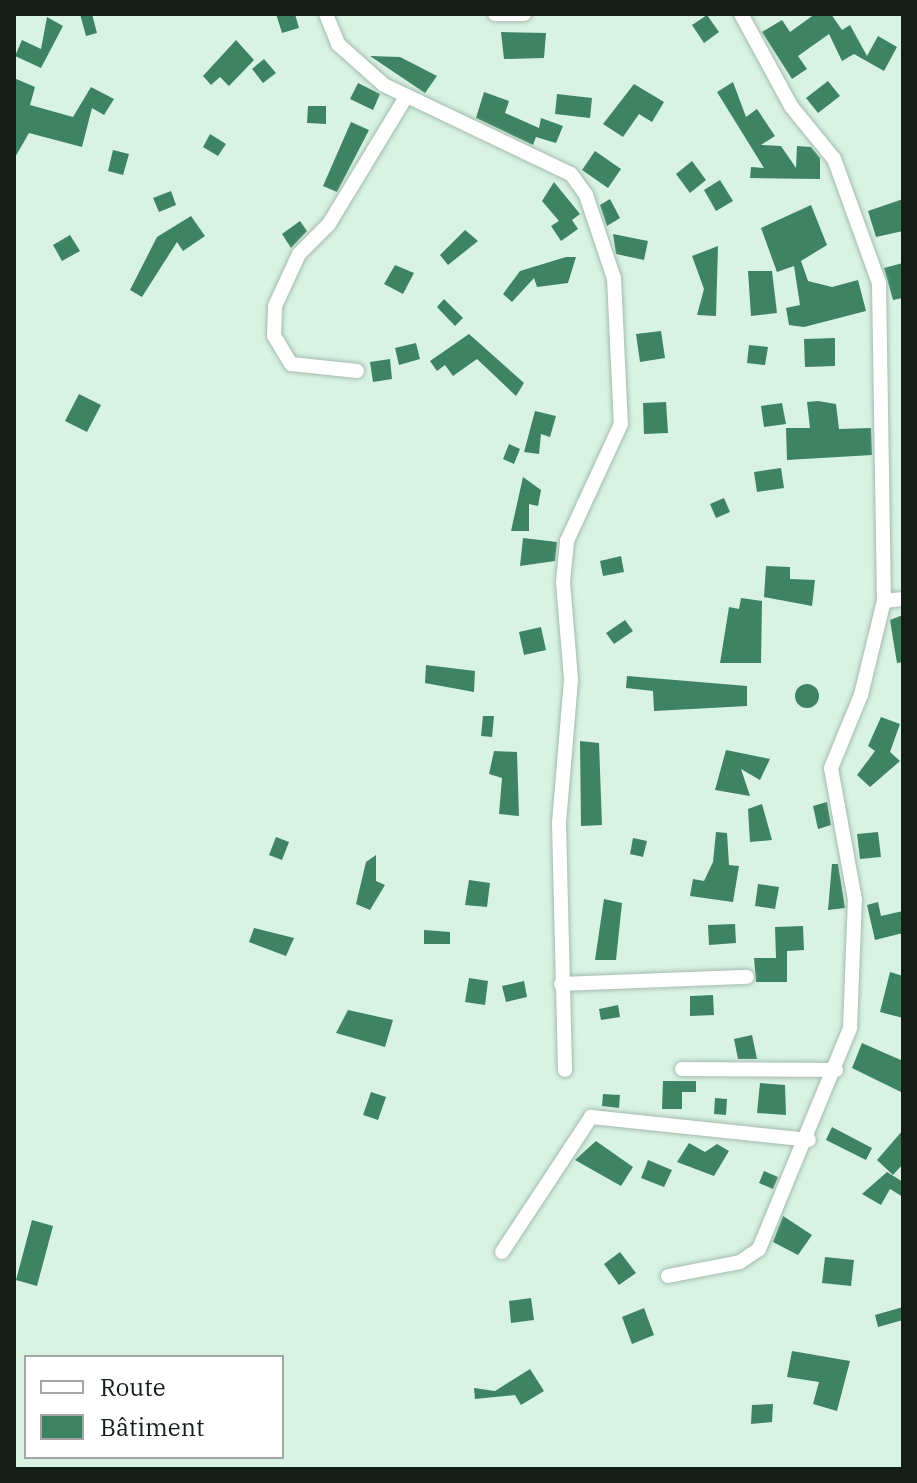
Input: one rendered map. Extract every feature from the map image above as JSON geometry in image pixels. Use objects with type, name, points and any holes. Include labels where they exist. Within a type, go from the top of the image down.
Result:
[{"type":"street","points":[[326,14],[338,44],[359,66],[406,97],[571,174],[586,195],[614,278],[621,424],[607,469],[567,541],[563,582],[571,680],[559,823],[565,1070]]},
{"type":"street","points":[[495,14],[524,14]]},
{"type":"street","points":[[668,1276],[740,1262],[759,1249],[809,1140],[836,1070],[855,982],[855,900],[831,768],[861,695],[884,601],[879,283],[834,159],[791,106],[741,14]]},
{"type":"street","points":[[357,371],[291,364],[274,336],[275,306],[299,254],[329,224],[406,97]]},
{"type":"street","points":[[884,601],[903,599]]},
{"type":"street","points":[[561,984],[747,977]]},
{"type":"street","points":[[682,1069],[836,1070]]},
{"type":"street","points":[[502,1252],[591,1117],[809,1140]]},
{"type":"building","points":[[80,14],[92,14],[97,33],[86,36]]},
{"type":"building","points":[[276,14],[295,14],[299,28],[282,33]]},
{"type":"building","points":[[815,14],[831,14],[842,30],[850,25],[867,56],[878,36],[897,47],[884,71],[854,54],[842,61],[829,34],[798,56],[807,69],[792,79],[762,32],[782,20],[790,32]]},
{"type":"building","points":[[707,15],[719,32],[704,43],[692,25]]},
{"type":"building","points":[[47,17],[63,26],[41,68],[15,56],[22,40],[41,49]]},
{"type":"building","points":[[501,32],[546,33],[544,58],[504,59]]},
{"type":"building","points":[[236,40],[254,60],[229,86],[220,77],[211,85],[203,76]]},
{"type":"building","points":[[370,56],[400,57],[437,76],[425,93]]},
{"type":"building","points":[[264,59],[276,73],[263,83],[252,69]]},
{"type":"building","points":[[14,78],[35,87],[30,105],[73,117],[91,87],[114,99],[104,115],[92,108],[82,147],[29,133],[14,159]]},
{"type":"building","points":[[828,81],[840,96],[818,113],[806,98]]},
{"type":"building","points":[[733,82],[746,117],[757,109],[775,136],[761,145],[781,146],[796,168],[797,146],[811,147],[820,158],[820,179],[750,178],[751,167],[764,168],[717,92]]},
{"type":"building","points":[[358,83],[380,94],[373,110],[350,99]]},
{"type":"building","points":[[634,84],[664,102],[652,122],[639,114],[623,137],[603,124]]},
{"type":"building","points":[[484,92],[509,101],[505,113],[539,128],[541,118],[563,126],[556,143],[536,137],[533,145],[476,118]]},
{"type":"building","points":[[557,94],[592,98],[590,118],[555,114]]},
{"type":"building","points":[[308,106],[326,106],[326,124],[307,123]]},
{"type":"building","points":[[351,122],[369,130],[337,192],[323,186]]},
{"type":"building","points":[[210,134],[226,144],[218,156],[203,147]]},
{"type":"building","points":[[113,150],[129,154],[123,175],[108,171]]},
{"type":"building","points":[[595,151],[621,169],[608,188],[582,170]]},
{"type":"building","points":[[692,161],[706,180],[690,193],[676,174]]},
{"type":"building","points":[[720,180],[733,201],[716,211],[704,190]]},
{"type":"building","points":[[554,182],[580,214],[572,220],[578,229],[561,241],[551,226],[559,221],[542,201]]},
{"type":"building","points":[[171,191],[176,205],[159,212],[153,198]]},
{"type":"building","points":[[610,199],[620,218],[607,226],[600,205]]},
{"type":"building","points":[[903,199],[903,231],[876,237],[868,211]]},
{"type":"building","points":[[811,205],[827,245],[801,261],[808,281],[832,287],[858,280],[866,311],[804,327],[789,325],[786,308],[800,305],[794,266],[777,272],[761,228]]},
{"type":"building","points":[[191,216],[205,236],[183,251],[177,242],[142,297],[130,290],[157,237]]},
{"type":"building","points":[[300,221],[307,231],[291,248],[282,234]]},
{"type":"building","points":[[465,230],[478,241],[448,265],[440,255]]},
{"type":"building","points":[[613,234],[648,241],[644,260],[616,254]]},
{"type":"building","points":[[70,235],[80,251],[62,261],[53,245]]},
{"type":"building","points":[[718,246],[716,316],[697,315],[704,289],[692,256]]},
{"type":"building","points":[[566,257],[576,257],[568,283],[537,287],[534,278],[512,302],[503,294],[520,271]]},
{"type":"building","points":[[903,263],[903,298],[893,300],[884,268]]},
{"type":"building","points":[[395,265],[414,273],[403,294],[384,284]]},
{"type":"building","points":[[748,271],[772,271],[777,313],[751,316]]},
{"type":"building","points":[[444,299],[463,318],[455,326],[437,307]]},
{"type":"building","points":[[661,331],[665,358],[640,362],[636,334]]},
{"type":"building","points":[[469,334],[524,383],[516,396],[477,359],[453,376],[445,365],[437,371],[430,361]]},
{"type":"building","points":[[835,338],[835,366],[805,367],[804,339]]},
{"type":"building","points":[[416,343],[420,359],[399,365],[395,348]]},
{"type":"building","points":[[749,345],[768,347],[765,365],[747,363]]},
{"type":"building","points":[[390,359],[392,379],[373,382],[370,362]]},
{"type":"building","points":[[79,394],[101,405],[87,432],[65,421]]},
{"type":"building","points":[[666,402],[668,433],[644,434],[643,403]]},
{"type":"building","points":[[807,402],[836,404],[839,429],[871,428],[872,455],[787,460],[786,428],[810,428]]},
{"type":"building","points":[[782,403],[786,424],[764,427],[761,406]]},
{"type":"building","points":[[535,411],[556,416],[550,437],[541,434],[539,454],[524,452]]},
{"type":"building","points":[[509,444],[520,449],[514,464],[503,459]]},
{"type":"building","points":[[781,468],[784,488],[757,492],[754,472]]},
{"type":"building","points":[[523,477],[541,490],[538,506],[529,504],[529,531],[511,531]]},
{"type":"building","points":[[724,498],[730,512],[716,518],[710,504]]},
{"type":"building","points":[[523,538],[557,542],[555,561],[520,566]]},
{"type":"building","points":[[621,556],[624,572],[603,576],[600,561]]},
{"type":"building","points":[[766,566],[790,567],[790,579],[815,580],[812,606],[764,597]]},
{"type":"building","points":[[741,598],[762,601],[761,663],[720,663],[729,607],[739,609]]},
{"type":"building","points":[[903,615],[903,662],[897,663],[890,620]]},
{"type":"building","points":[[625,620],[633,631],[614,644],[606,633]]},
{"type":"building","points":[[541,627],[546,650],[524,655],[519,632]]},
{"type":"building","points":[[426,665],[475,671],[474,692],[425,683]]},
{"type":"building","points":[[627,676],[747,686],[747,706],[654,711],[653,691],[626,688]]},
{"type":"building","points":[[807,684],[816,687],[819,696],[816,705],[807,708],[798,705],[795,696],[798,687]]},
{"type":"building","points":[[483,716],[494,716],[492,737],[481,736]]},
{"type":"building","points":[[881,717],[900,724],[890,752],[900,761],[870,787],[857,775],[875,751],[868,746]]},
{"type":"building","points":[[580,741],[599,743],[602,825],[581,826]]},
{"type":"building","points":[[726,750],[770,759],[760,780],[741,769],[750,796],[715,790]]},
{"type":"building","points":[[494,751],[517,752],[519,816],[499,814],[502,778],[489,774]]},
{"type":"building","points":[[827,802],[831,825],[818,829],[813,806]]},
{"type":"building","points":[[762,804],[772,840],[750,842],[748,809]]},
{"type":"building","points":[[716,832],[727,833],[729,865],[739,866],[733,902],[690,896],[693,879],[704,881],[713,862]]},
{"type":"building","points":[[878,832],[881,857],[860,859],[857,834]]},
{"type":"building","points":[[276,837],[289,842],[282,860],[269,855]]},
{"type":"building","points":[[633,838],[647,841],[643,857],[630,854]]},
{"type":"building","points":[[376,855],[376,881],[385,885],[370,910],[356,904],[366,862]]},
{"type":"building","points":[[832,864],[838,864],[845,908],[828,910]]},
{"type":"building","points":[[469,880],[490,883],[487,907],[465,905]]},
{"type":"building","points":[[758,884],[779,887],[775,909],[755,906]]},
{"type":"building","points":[[604,899],[622,903],[616,960],[595,960]]},
{"type":"building","points":[[878,902],[881,916],[903,911],[903,933],[875,940],[867,905]]},
{"type":"building","points":[[735,924],[736,943],[709,945],[708,925]]},
{"type":"building","points":[[803,926],[804,950],[787,951],[787,982],[756,982],[754,958],[776,958],[775,927]]},
{"type":"building","points":[[254,928],[294,938],[286,956],[249,942]]},
{"type":"building","points":[[424,930],[450,932],[450,944],[424,944]]},
{"type":"building","points":[[890,972],[903,976],[903,1018],[880,1012]]},
{"type":"building","points":[[469,978],[488,981],[485,1005],[465,1002]]},
{"type":"building","points":[[524,981],[527,997],[506,1002],[502,986]]},
{"type":"building","points":[[713,995],[714,1015],[690,1016],[690,996]]},
{"type":"building","points":[[618,1005],[620,1017],[601,1020],[599,1009]]},
{"type":"building","points":[[348,1010],[393,1020],[385,1047],[336,1033]]},
{"type":"building","points":[[752,1035],[757,1059],[738,1059],[734,1039]]},
{"type":"building","points":[[862,1043],[903,1061],[903,1093],[852,1068]]},
{"type":"building","points":[[663,1081],[696,1081],[696,1092],[682,1092],[682,1109],[662,1109]]},
{"type":"building","points":[[760,1083],[785,1085],[786,1115],[757,1113]]},
{"type":"building","points":[[371,1092],[386,1097],[378,1120],[363,1115]]},
{"type":"building","points":[[603,1094],[620,1095],[619,1108],[602,1106]]},
{"type":"building","points":[[715,1098],[727,1099],[726,1115],[714,1114]]},
{"type":"building","points":[[832,1127],[872,1148],[866,1160],[826,1140]]},
{"type":"building","points":[[903,1130],[903,1164],[893,1175],[877,1160]]},
{"type":"building","points":[[596,1141],[633,1167],[621,1186],[575,1160]]},
{"type":"building","points":[[689,1143],[705,1152],[717,1144],[729,1151],[714,1176],[677,1162]]},
{"type":"building","points":[[648,1160],[672,1170],[664,1187],[641,1178]]},
{"type":"building","points":[[764,1171],[778,1177],[773,1189],[759,1183]]},
{"type":"building","points":[[887,1172],[903,1182],[903,1197],[890,1189],[881,1205],[862,1194]]},
{"type":"building","points":[[783,1216],[812,1235],[798,1255],[773,1242]]},
{"type":"building","points":[[32,1220],[53,1226],[37,1286],[16,1280]]},
{"type":"building","points":[[620,1252],[636,1273],[619,1285],[604,1264]]},
{"type":"building","points":[[825,1257],[854,1260],[851,1286],[822,1283]]},
{"type":"building","points":[[531,1298],[534,1320],[511,1323],[509,1301]]},
{"type":"building","points":[[903,1307],[903,1320],[878,1327],[875,1315]]},
{"type":"building","points":[[644,1308],[654,1335],[632,1344],[622,1317]]},
{"type":"building","points":[[792,1351],[850,1361],[837,1411],[813,1404],[819,1382],[787,1377]]},
{"type":"building","points":[[530,1369],[544,1391],[521,1405],[515,1395],[475,1399],[474,1388],[495,1391]]},
{"type":"building","points":[[773,1404],[772,1422],[751,1424],[752,1405]]}]
